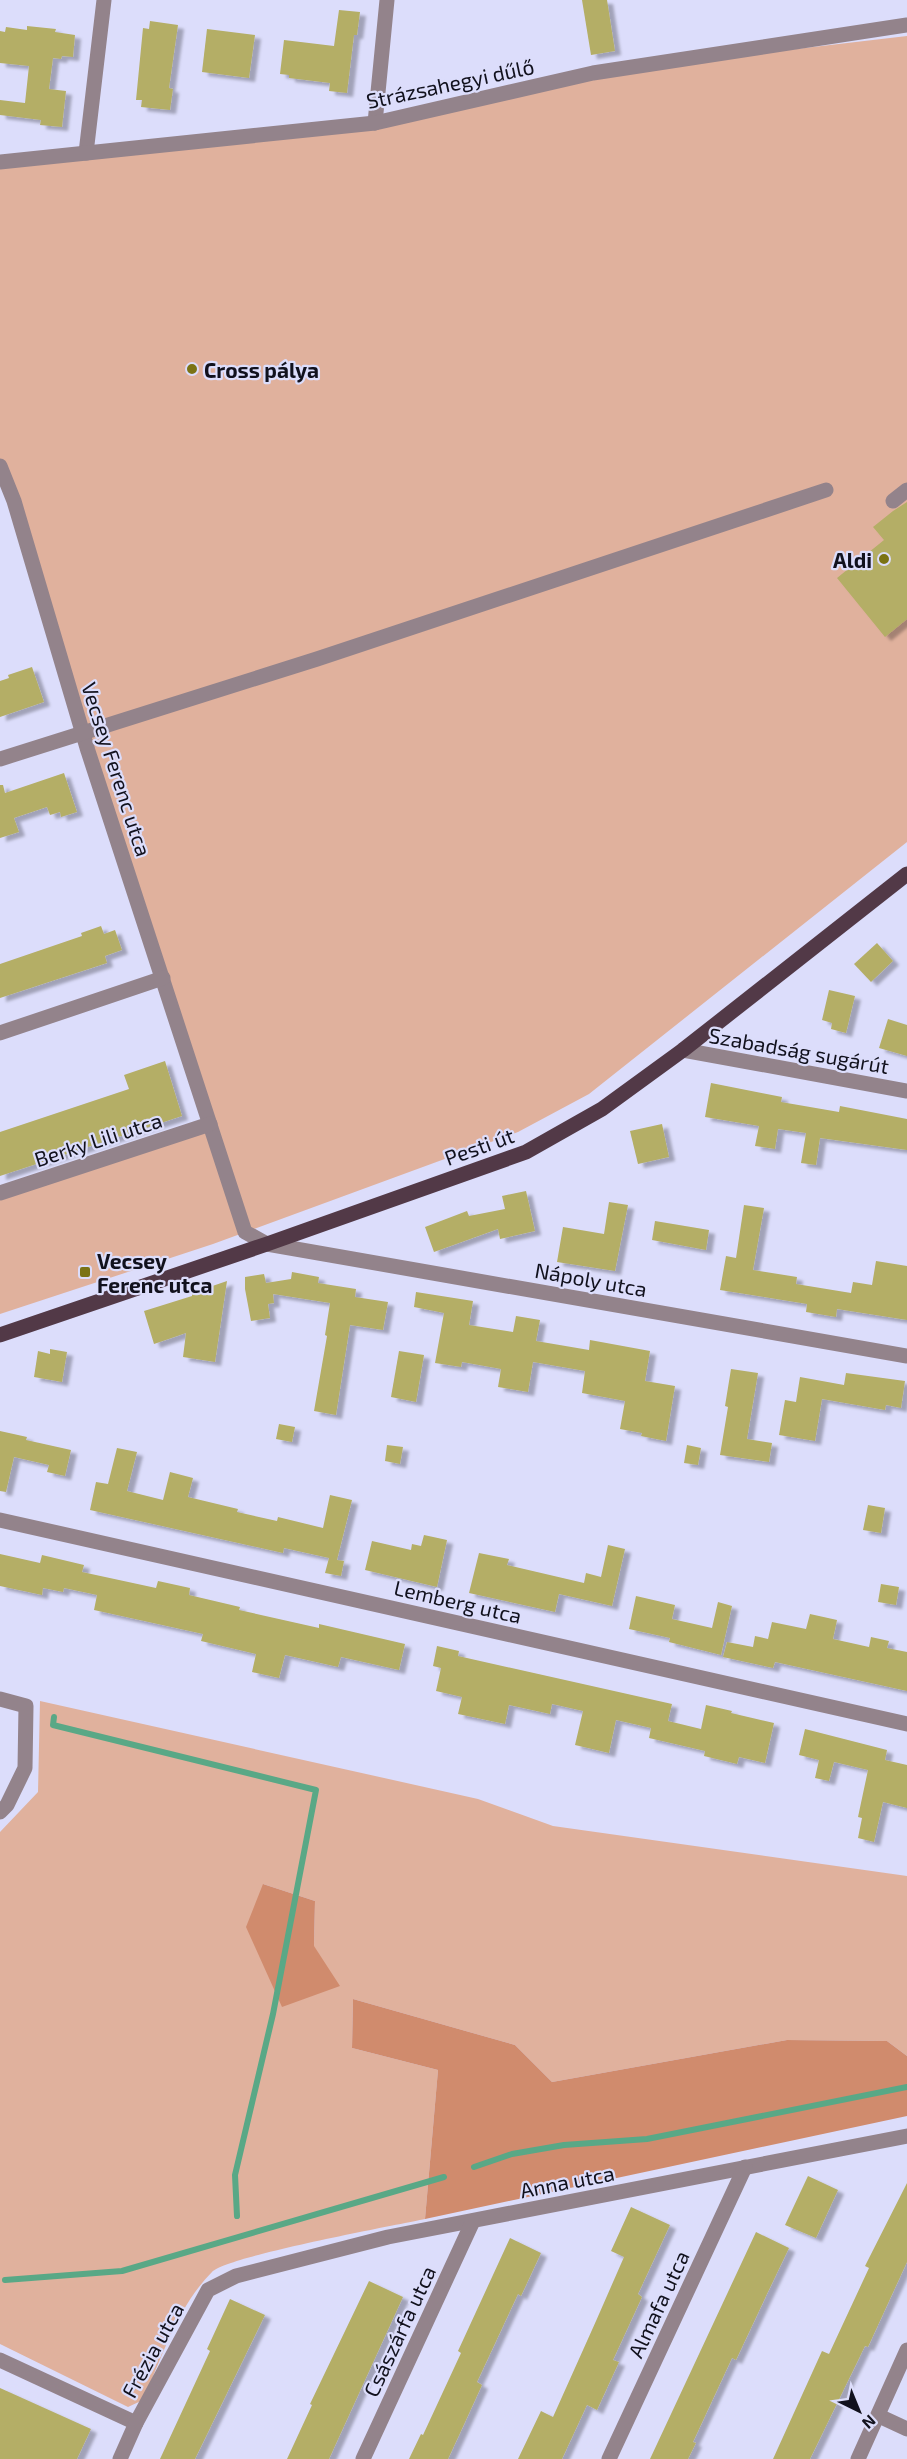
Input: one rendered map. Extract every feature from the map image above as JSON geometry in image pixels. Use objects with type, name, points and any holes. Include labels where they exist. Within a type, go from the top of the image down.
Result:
[{"type":"main road","name":"Pesti út","points":[[0,1335],[526,1152],[602,1109],[683,1050],[907,874]]},
{"type":"street","points":[[86,153],[104,0]]},
{"type":"street","points":[[375,123],[387,0]]},
{"type":"street","name":"Strázsahegyi dűlő","points":[[0,162],[375,123],[593,73],[907,26]]},
{"type":"street","name":"Vecsey Ferenc utca","points":[[1,475],[14,501],[82,732],[210,1124],[232,1200],[244,1232],[267,1244]]},
{"type":"street","points":[[0,759],[318,659],[826,490]]},
{"type":"street","points":[[893,501],[907,490]]},
{"type":"street","points":[[0,1033],[163,978]]},
{"type":"street","name":"Szabadság sugárút","points":[[683,1050],[907,1091]]},
{"type":"street","name":"Berky Lili utca","points":[[0,1193],[210,1124]]},
{"type":"street","name":"Nápoly utca","points":[[267,1244],[907,1356]]},
{"type":"street","name":"Lemberg utca","points":[[0,1520],[907,1724]]},
{"type":"street","points":[[0,1699],[26,1706],[25,1768],[7,1805],[0,1812]]},
{"type":"street","name":"Anna utca","points":[[236,2276],[388,2237],[907,2136]]},
{"type":"street","name":"Almafa utca","points":[[609,2459],[746,2167]]},
{"type":"street","name":"Császárfa utca","points":[[363,2459],[473,2221]]},
{"type":"street","name":"Frézia utca","points":[[120,2459],[136,2423],[208,2290],[236,2276]]},
{"type":"street","points":[[858,2459],[907,2350]]},
{"type":"street","points":[[0,2360],[136,2423]]},
{"type":"street","points":[[879,2416],[907,2429]]},
{"type":"shaded area","points":[[907,36],[907,842],[589,1094],[518,1132],[213,1244],[0,1314],[0,1193],[209,1124],[0,466],[0,162],[375,123],[593,73]]},
{"type":"shaded area","points":[[40,1701],[478,1799],[553,1826],[907,1876],[907,2056],[887,2041],[787,2040],[552,2082],[515,2045],[353,1999],[352,2048],[438,2070],[425,2219],[278,2250],[224,2265],[212,2272],[200,2285],[180,2316],[143,2400],[128,2407],[0,2344],[0,1832],[38,1792]],"holes":[[[263,1884],[315,1901],[314,1946]]]},
{"type":"shaded area","points":[[263,1884],[315,1901],[314,1946],[340,1986],[282,2007],[246,1927]]},
{"type":"shaded area","points":[[353,1999],[515,2045],[552,2082],[787,2040],[887,2041],[907,2056],[907,2116],[425,2219],[438,2070],[352,2048]]},
{"type":"building","points":[[582,0],[607,0],[615,51],[591,55]]},
{"type":"building","points":[[339,10],[360,12],[357,35],[354,35],[347,93],[329,91],[330,83],[289,78],[289,75],[280,74],[284,40],[334,46]]},
{"type":"building","points":[[150,21],[178,25],[169,88],[173,89],[170,110],[141,107],[142,100],[136,100],[143,28],[149,29]]},
{"type":"building","points":[[27,26],[56,29],[55,32],[75,35],[73,57],[53,58],[49,89],[66,91],[62,127],[40,125],[41,120],[0,115],[0,100],[25,103],[29,66],[0,63],[0,31],[5,32],[6,27],[27,30]]},
{"type":"building","points":[[207,29],[255,35],[249,78],[202,72]]},
{"type":"building","name":"Aldi","points":[[907,502],[907,619],[885,637],[837,578],[884,540],[873,527]]},
{"type":"building","points":[[32,667],[44,702],[0,717],[0,681],[9,678],[8,675]]},
{"type":"building","points":[[64,773],[77,812],[61,817],[60,812],[50,815],[47,807],[14,818],[19,832],[0,838],[0,785],[3,785],[5,793]]},
{"type":"building","points":[[101,926],[104,934],[115,930],[122,950],[105,956],[107,963],[0,998],[0,964],[82,936],[81,933]]},
{"type":"building","points":[[877,943],[893,961],[871,982],[854,964]]},
{"type":"building","points":[[829,990],[855,996],[846,1033],[831,1029],[832,1023],[822,1020]]},
{"type":"building","points":[[888,1019],[907,1025],[907,1056],[879,1048]]},
{"type":"building","points":[[165,1061],[182,1116],[0,1176],[0,1132],[129,1089],[124,1075]]},
{"type":"building","points":[[711,1083],[782,1097],[781,1102],[839,1112],[840,1106],[907,1119],[907,1150],[820,1138],[816,1165],[801,1163],[806,1133],[778,1129],[775,1149],[755,1146],[759,1126],[705,1117]]},
{"type":"building","points":[[662,1124],[669,1157],[638,1164],[630,1131]]},
{"type":"building","points":[[526,1191],[535,1231],[500,1239],[498,1229],[434,1252],[425,1227],[467,1211],[469,1216],[505,1209],[502,1196]]},
{"type":"building","points":[[609,1202],[628,1205],[615,1271],[557,1262],[563,1227],[604,1234]]},
{"type":"building","points":[[744,1205],[764,1208],[753,1270],[797,1277],[796,1284],[851,1293],[853,1282],[872,1285],[876,1261],[907,1266],[907,1320],[837,1309],[836,1317],[806,1312],[807,1304],[720,1290],[726,1256],[736,1258]]},
{"type":"building","points":[[655,1221],[709,1230],[706,1250],[652,1240]]},
{"type":"building","points":[[292,1272],[319,1277],[318,1283],[356,1289],[355,1297],[388,1302],[383,1330],[350,1325],[336,1415],[314,1411],[327,1336],[325,1335],[330,1303],[273,1294],[274,1303],[268,1304],[270,1318],[251,1321],[245,1277],[264,1274],[266,1283],[291,1279]]},
{"type":"building","points":[[227,1281],[215,1362],[183,1357],[186,1333],[154,1344],[144,1311],[192,1296],[192,1293]]},
{"type":"building","points":[[416,1292],[473,1301],[469,1325],[513,1332],[516,1316],[540,1320],[536,1341],[589,1350],[590,1340],[650,1351],[645,1381],[675,1386],[666,1441],[620,1429],[625,1401],[582,1393],[585,1371],[533,1362],[528,1392],[498,1387],[501,1369],[462,1362],[461,1367],[435,1363],[444,1313],[414,1307]]},
{"type":"building","points":[[50,1349],[67,1352],[62,1382],[34,1377],[38,1351],[50,1354]]},
{"type":"building","points":[[399,1351],[424,1355],[416,1402],[391,1397]]},
{"type":"building","points":[[731,1369],[758,1373],[747,1439],[772,1443],[769,1462],[720,1455],[728,1407],[725,1406]]},
{"type":"building","points":[[846,1373],[905,1381],[901,1408],[886,1405],[885,1410],[822,1399],[815,1441],[779,1435],[785,1400],[796,1402],[800,1377],[844,1385]]},
{"type":"building","points":[[279,1424],[295,1427],[292,1442],[276,1439]]},
{"type":"building","points":[[0,1431],[27,1437],[26,1440],[71,1450],[65,1476],[47,1472],[49,1465],[14,1457],[6,1492],[0,1491]]},
{"type":"building","points":[[387,1445],[403,1447],[400,1464],[385,1461]]},
{"type":"building","points":[[687,1445],[701,1448],[698,1465],[684,1463]]},
{"type":"building","points":[[117,1448],[137,1452],[127,1491],[163,1500],[170,1472],[193,1478],[188,1497],[238,1509],[237,1512],[277,1521],[278,1517],[323,1528],[330,1495],[352,1500],[337,1560],[344,1561],[341,1576],[325,1573],[329,1558],[284,1548],[283,1553],[90,1510],[96,1482],[108,1484]]},
{"type":"building","points":[[868,1505],[885,1508],[881,1533],[863,1530]]},
{"type":"building","points":[[424,1535],[447,1540],[437,1587],[365,1570],[372,1541],[411,1550],[412,1544],[421,1546]]},
{"type":"building","points":[[608,1545],[625,1549],[612,1606],[559,1594],[555,1612],[469,1593],[479,1553],[509,1559],[507,1565],[584,1583],[586,1573],[601,1577]]},
{"type":"building","points":[[0,1554],[40,1563],[42,1555],[84,1565],[82,1572],[156,1588],[158,1581],[190,1588],[189,1595],[240,1607],[239,1610],[319,1628],[319,1624],[405,1644],[399,1670],[341,1657],[338,1667],[285,1655],[279,1678],[252,1672],[256,1654],[201,1641],[203,1634],[94,1610],[97,1595],[64,1588],[63,1592],[43,1588],[42,1595],[0,1586]]},
{"type":"building","points":[[881,1584],[899,1587],[896,1605],[878,1602]]},
{"type":"building","points":[[636,1596],[675,1605],[672,1619],[712,1628],[718,1602],[732,1606],[721,1655],[669,1642],[670,1638],[629,1629]]},
{"type":"building","points":[[810,1614],[837,1620],[833,1639],[869,1647],[871,1637],[889,1641],[887,1648],[907,1652],[907,1691],[775,1662],[773,1668],[723,1657],[727,1642],[753,1647],[755,1636],[768,1639],[772,1622],[806,1629]]},
{"type":"building","points":[[437,1646],[459,1651],[458,1656],[672,1704],[668,1721],[701,1729],[706,1705],[774,1723],[765,1763],[739,1757],[737,1764],[704,1756],[705,1751],[649,1738],[651,1728],[616,1720],[609,1753],[575,1745],[583,1711],[552,1704],[550,1714],[509,1705],[505,1724],[458,1714],[462,1697],[436,1691],[441,1668],[433,1666]]},
{"type":"building","points":[[805,1729],[887,1750],[885,1760],[907,1765],[907,1808],[883,1802],[874,1842],[858,1838],[862,1818],[858,1817],[868,1770],[834,1762],[829,1781],[815,1778],[819,1760],[799,1755]]},
{"type":"building","points":[[808,2176],[838,2190],[816,2238],[785,2225]]},
{"type":"building","points":[[907,2183],[907,2262],[868,2347],[865,2346],[810,2459],[773,2459],[822,2351],[829,2354],[869,2268],[865,2266]]},
{"type":"building","points":[[631,2207],[670,2225],[638,2294],[642,2297],[613,2360],[619,2362],[597,2410],[587,2405],[562,2459],[518,2459],[541,2411],[553,2417],[624,2257],[611,2251]]},
{"type":"building","points":[[756,2232],[789,2248],[736,2360],[732,2358],[693,2442],[696,2443],[688,2459],[650,2459]]},
{"type":"building","points":[[510,2238],[541,2253],[521,2296],[518,2294],[477,2382],[482,2385],[461,2431],[448,2459],[409,2459],[421,2434],[423,2435],[461,2353],[458,2351]]},
{"type":"building","points":[[369,2281],[403,2297],[329,2459],[287,2459],[312,2405],[310,2404]]},
{"type":"building","points":[[230,2299],[265,2315],[195,2459],[160,2459],[210,2351],[207,2349]]},
{"type":"building","points":[[0,2388],[91,2429],[77,2459],[0,2459]]},
{"type":"waterway","points":[[54,1717],[53,1725],[316,1790],[273,2014],[235,2175],[237,2216]]},
{"type":"waterway","points":[[474,2167],[512,2154],[564,2145],[647,2139],[907,2087]]},
{"type":"waterway","points":[[5,2280],[122,2271],[444,2177]]},
{"type":"place","name":"Cross pálya","points":[[192,369]]},
{"type":"place","name":"Aldi","points":[[884,559]]},
{"type":"place","name":"Vecsey Ferenc utca","points":[[85,1272]]}]
